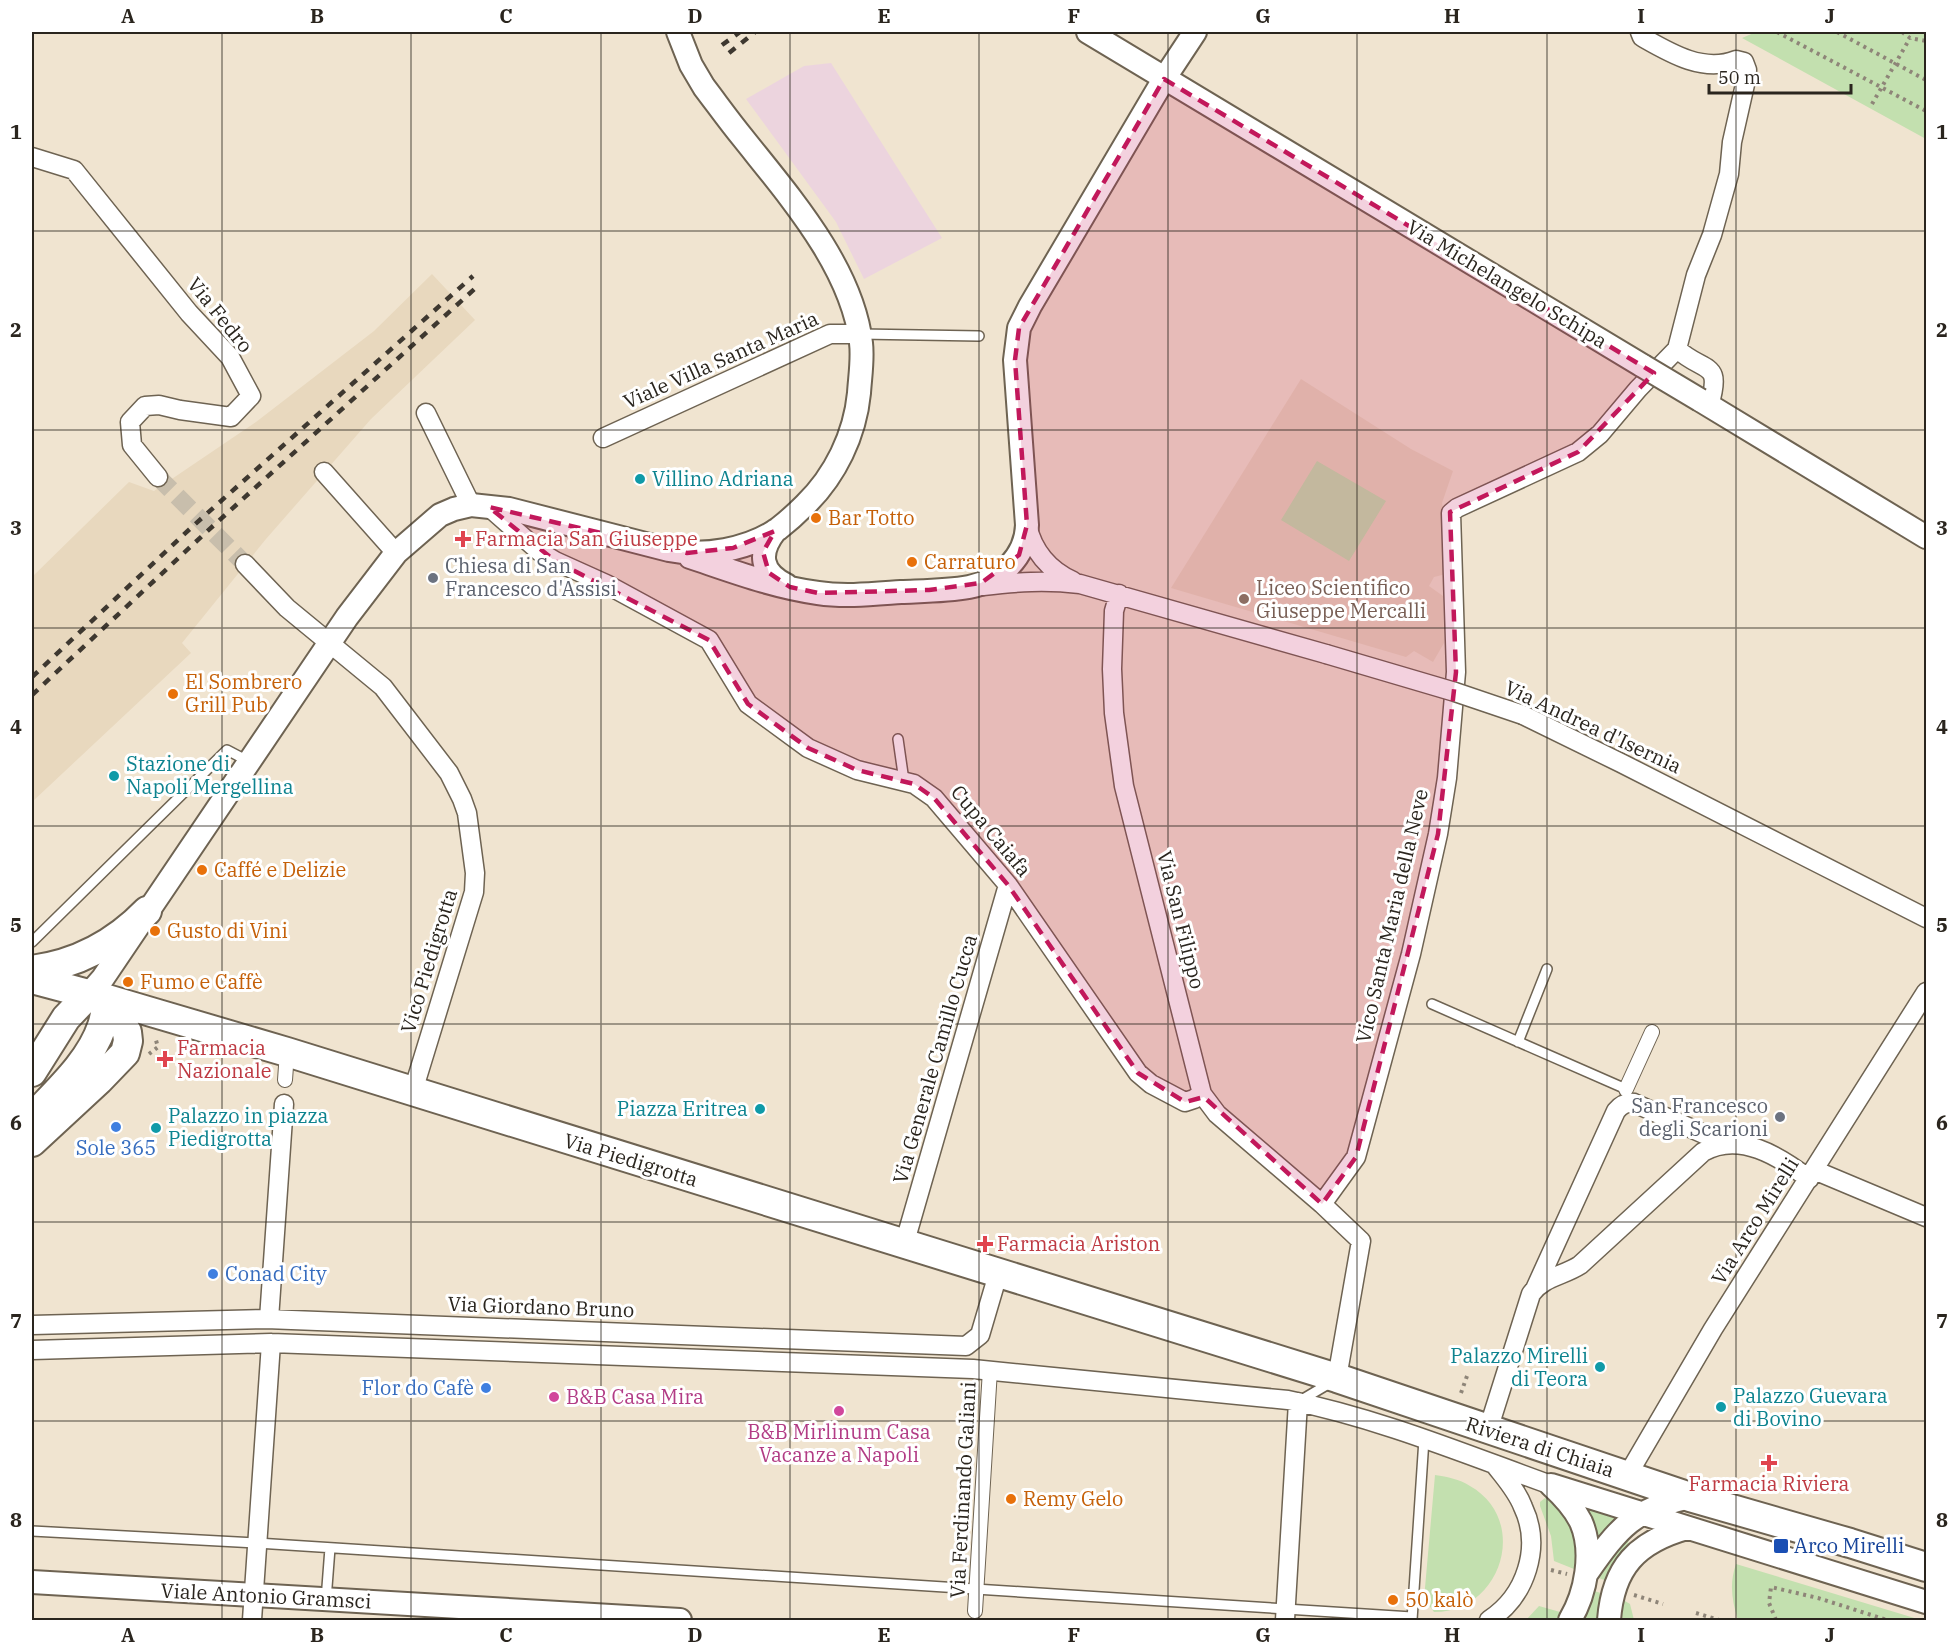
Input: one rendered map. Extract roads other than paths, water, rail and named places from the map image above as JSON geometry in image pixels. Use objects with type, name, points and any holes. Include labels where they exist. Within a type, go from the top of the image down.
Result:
[{"type":"main road","points":[[32,970],[67,962],[95,951],[127,931],[147,912]]},
{"type":"main road","name":"Via Piedigrotta","points":[[32,979],[98,996],[287,1052],[1154,1323]]},
{"type":"main road","points":[[66,1081],[60,1084],[54,1083],[45,1076],[37,1063],[66,1018],[98,996]]},
{"type":"main road","points":[[32,1118],[66,1081],[99,1034],[104,1020],[98,996]]},
{"type":"main road","points":[[32,1142],[125,1053],[128,1041],[126,1032],[98,996]]},
{"type":"main road","name":"Riviera di Chiaia","points":[[1154,1323],[1337,1378],[1690,1497],[1926,1567]]},
{"type":"street","points":[[669,550],[693,553],[726,549],[747,543],[775,531],[793,517],[819,490],[841,456],[854,421],[858,401],[862,346],[853,309],[833,263],[805,217],[705,87],[691,65],[678,32]]},
{"type":"street","name":"Via Michelangelo Schipa","points":[[1088,32],[1926,537]]},
{"type":"street","points":[[1080,584],[1058,573],[1045,561],[1032,541],[1028,525],[1015,360],[1019,328],[1029,306],[1164,79],[1195,32]]},
{"type":"street","name":"Vico Santa Maria della Neve","points":[[1322,1204],[1356,1157],[1411,954],[1440,823],[1448,767],[1456,672],[1451,513],[1457,508],[1578,452],[1600,434],[1638,389],[1677,349],[1696,275],[1712,235],[1729,174],[1732,142],[1747,70],[1741,60],[1712,63],[1685,60],[1642,37],[1640,32]]},
{"type":"street","name":"Via Fedro","points":[[32,157],[74,170],[189,313],[230,357],[251,396],[231,417],[159,405],[145,406],[130,422],[132,445],[158,477]]},
{"type":"street","name":"Viale Villa Santa Maria","points":[[603,438],[830,334],[860,334]]},
{"type":"street","points":[[1677,349],[1688,359],[1709,368],[1714,376],[1714,389],[1704,403]]},
{"type":"street","points":[[426,413],[480,506]]},
{"type":"street","points":[[324,472],[396,553]]},
{"type":"street","points":[[98,996],[116,959],[328,643],[396,553],[440,515],[454,509],[480,506],[533,514],[669,550],[754,578],[832,594],[969,587],[1028,580],[1080,584]]},
{"type":"street","name":"Cupa Caiafa","points":[[480,506],[555,561],[606,584],[709,640],[748,704],[808,748],[857,770],[904,781],[924,790],[941,804],[1008,885],[1138,1073],[1151,1084],[1185,1102],[1194,1100],[1202,1094]]},
{"type":"street","points":[[969,587],[995,576],[1014,561],[1025,544],[1028,525]]},
{"type":"street","points":[[775,531],[765,546],[765,566],[774,578],[790,587]]},
{"type":"street","points":[[245,564],[287,608],[328,643]]},
{"type":"street","name":"Via Andrea d'Isernia","points":[[1080,584],[1455,692],[1523,716],[1621,762],[1926,918]]},
{"type":"street","name":"Via San Filippo","points":[[1119,594],[1114,611],[1112,669],[1114,713],[1124,786],[1202,1094],[1217,1113],[1322,1204],[1362,1243],[1337,1378]]},
{"type":"street","name":"Vico Piedigrotta","points":[[328,643],[374,679],[392,697],[449,773],[467,813],[475,873],[474,892],[413,1091]]},
{"type":"street","name":"Via Generale Camillo Cucca","points":[[904,1245],[1008,885]]},
{"type":"street","name":"Via Arco Mirelli","points":[[1628,1476],[1713,1329],[1926,993]]},
{"type":"street","points":[[1535,1289],[1616,1111],[1630,1096],[1652,1032]]},
{"type":"street","points":[[285,1080],[287,1052]]},
{"type":"street","points":[[1630,1096],[1724,1143]]},
{"type":"street","points":[[269,1319],[284,1104]]},
{"type":"street","points":[[1488,1430],[1531,1294],[1545,1280],[1569,1272],[1580,1265],[1703,1152],[1724,1143],[1740,1143],[1767,1152],[1811,1174],[1926,1217]]},
{"type":"street","name":"Via Giordano Bruno","points":[[32,1325],[269,1319],[966,1346],[980,1335],[984,1326],[998,1274]]},
{"type":"street","points":[[252,1620],[271,1343]]},
{"type":"street","points":[[32,1350],[271,1343],[990,1371],[1298,1402],[1424,1439],[1551,1485],[1926,1602]]},
{"type":"street","name":"Via Ferdinando Galiani","points":[[975,1611],[990,1371]]},
{"type":"street","points":[[1286,1615],[1298,1402]]},
{"type":"street","points":[[1489,1620],[1514,1598],[1525,1579],[1530,1552],[1530,1528],[1524,1507],[1495,1465]]},
{"type":"street","points":[[1609,1620],[1614,1592],[1621,1573],[1633,1555],[1641,1533],[1640,1513],[1628,1476]]},
{"type":"street","points":[[1551,1485],[1566,1499],[1584,1530],[1580,1574],[1581,1594],[1570,1620]]},
{"type":"street","points":[[1580,1574],[1640,1513],[1664,1502],[1690,1497]]},
{"type":"street","points":[[1633,1555],[1649,1543],[1667,1534],[1687,1528]]},
{"type":"street","name":"Viale Antonio Gramsci","points":[[32,1582],[680,1620]]},
{"type":"lane","points":[[860,334],[979,336]]},
{"type":"lane","points":[[898,739],[904,781]]},
{"type":"lane","points":[[32,942],[227,750],[248,761]]},
{"type":"lane","points":[[1518,1042],[1547,969]]},
{"type":"lane","points":[[1432,1004],[1630,1096]]},
{"type":"lane","points":[[1298,1402],[1337,1378]]},
{"type":"lane","points":[[32,1531],[257,1543],[976,1589],[1286,1615],[1412,1619],[1424,1439]]},
{"type":"lane","points":[[326,1600],[330,1548]]},
{"type":"tunnel","points":[[158,477],[245,564]]},
{"type":"railway","points":[[722,45],[740,32]]},
{"type":"railway","points":[[729,53],[755,32]]},
{"type":"railway","points":[[32,677],[193,526],[473,276]]},
{"type":"railway","points":[[32,695],[202,536],[480,284]]},
{"type":"place","name":"Villino Adriana","points":[[640,479]]},
{"type":"place","name":"Bar Totto","points":[[816,518]]},
{"type":"place","name":"Farmacia San Giuseppe","points":[[463,539]]},
{"type":"place","name":"Carraturo","points":[[912,562]]},
{"type":"place","name":"Chiesa di San Francesco d'Assisi","points":[[433,578]]},
{"type":"place","name":"Liceo Scientifico Giuseppe Mercalli","points":[[1244,599]]},
{"type":"place","name":"El Sombrero Grill Pub","points":[[173,694]]},
{"type":"place","name":"Stazione di Napoli Mergellina","points":[[114,776]]},
{"type":"place","name":"Caffé e Delizie","points":[[202,870]]},
{"type":"place","name":"Gusto di Vini","points":[[155,931]]},
{"type":"place","name":"Fumo e Caffè","points":[[128,982]]},
{"type":"place","name":"Farmacia Nazionale","points":[[165,1059]]},
{"type":"place","name":"Piazza Eritrea","points":[[760,1109]]},
{"type":"place","name":"San Francesco degli Scarioni","points":[[1780,1117]]},
{"type":"place","name":"Sole 365","points":[[116,1127]]},
{"type":"place","name":"Palazzo in piazza Piedigrotta","points":[[156,1128]]},
{"type":"place","name":"Farmacia Ariston","points":[[985,1244]]},
{"type":"place","name":"Conad City","points":[[213,1274]]},
{"type":"place","name":"Palazzo Mirelli di Teora","points":[[1600,1367]]},
{"type":"place","name":"Flor do Cafè","points":[[486,1388]]},
{"type":"place","name":"B&B Casa Mira","points":[[554,1397]]},
{"type":"place","name":"Palazzo Guevara di Bovino","points":[[1721,1407]]},
{"type":"place","name":"B&B Mirlinum Casa Vacanze a Napoli","points":[[839,1411]]},
{"type":"place","name":"Farmacia Riviera","points":[[1769,1463]]},
{"type":"place","name":"Remy Gelo","points":[[1011,1499]]},
{"type":"place","name":"Arco Mirelli","points":[[1781,1546]]},
{"type":"place","name":"50 kalò","points":[[1393,1600]]}]
